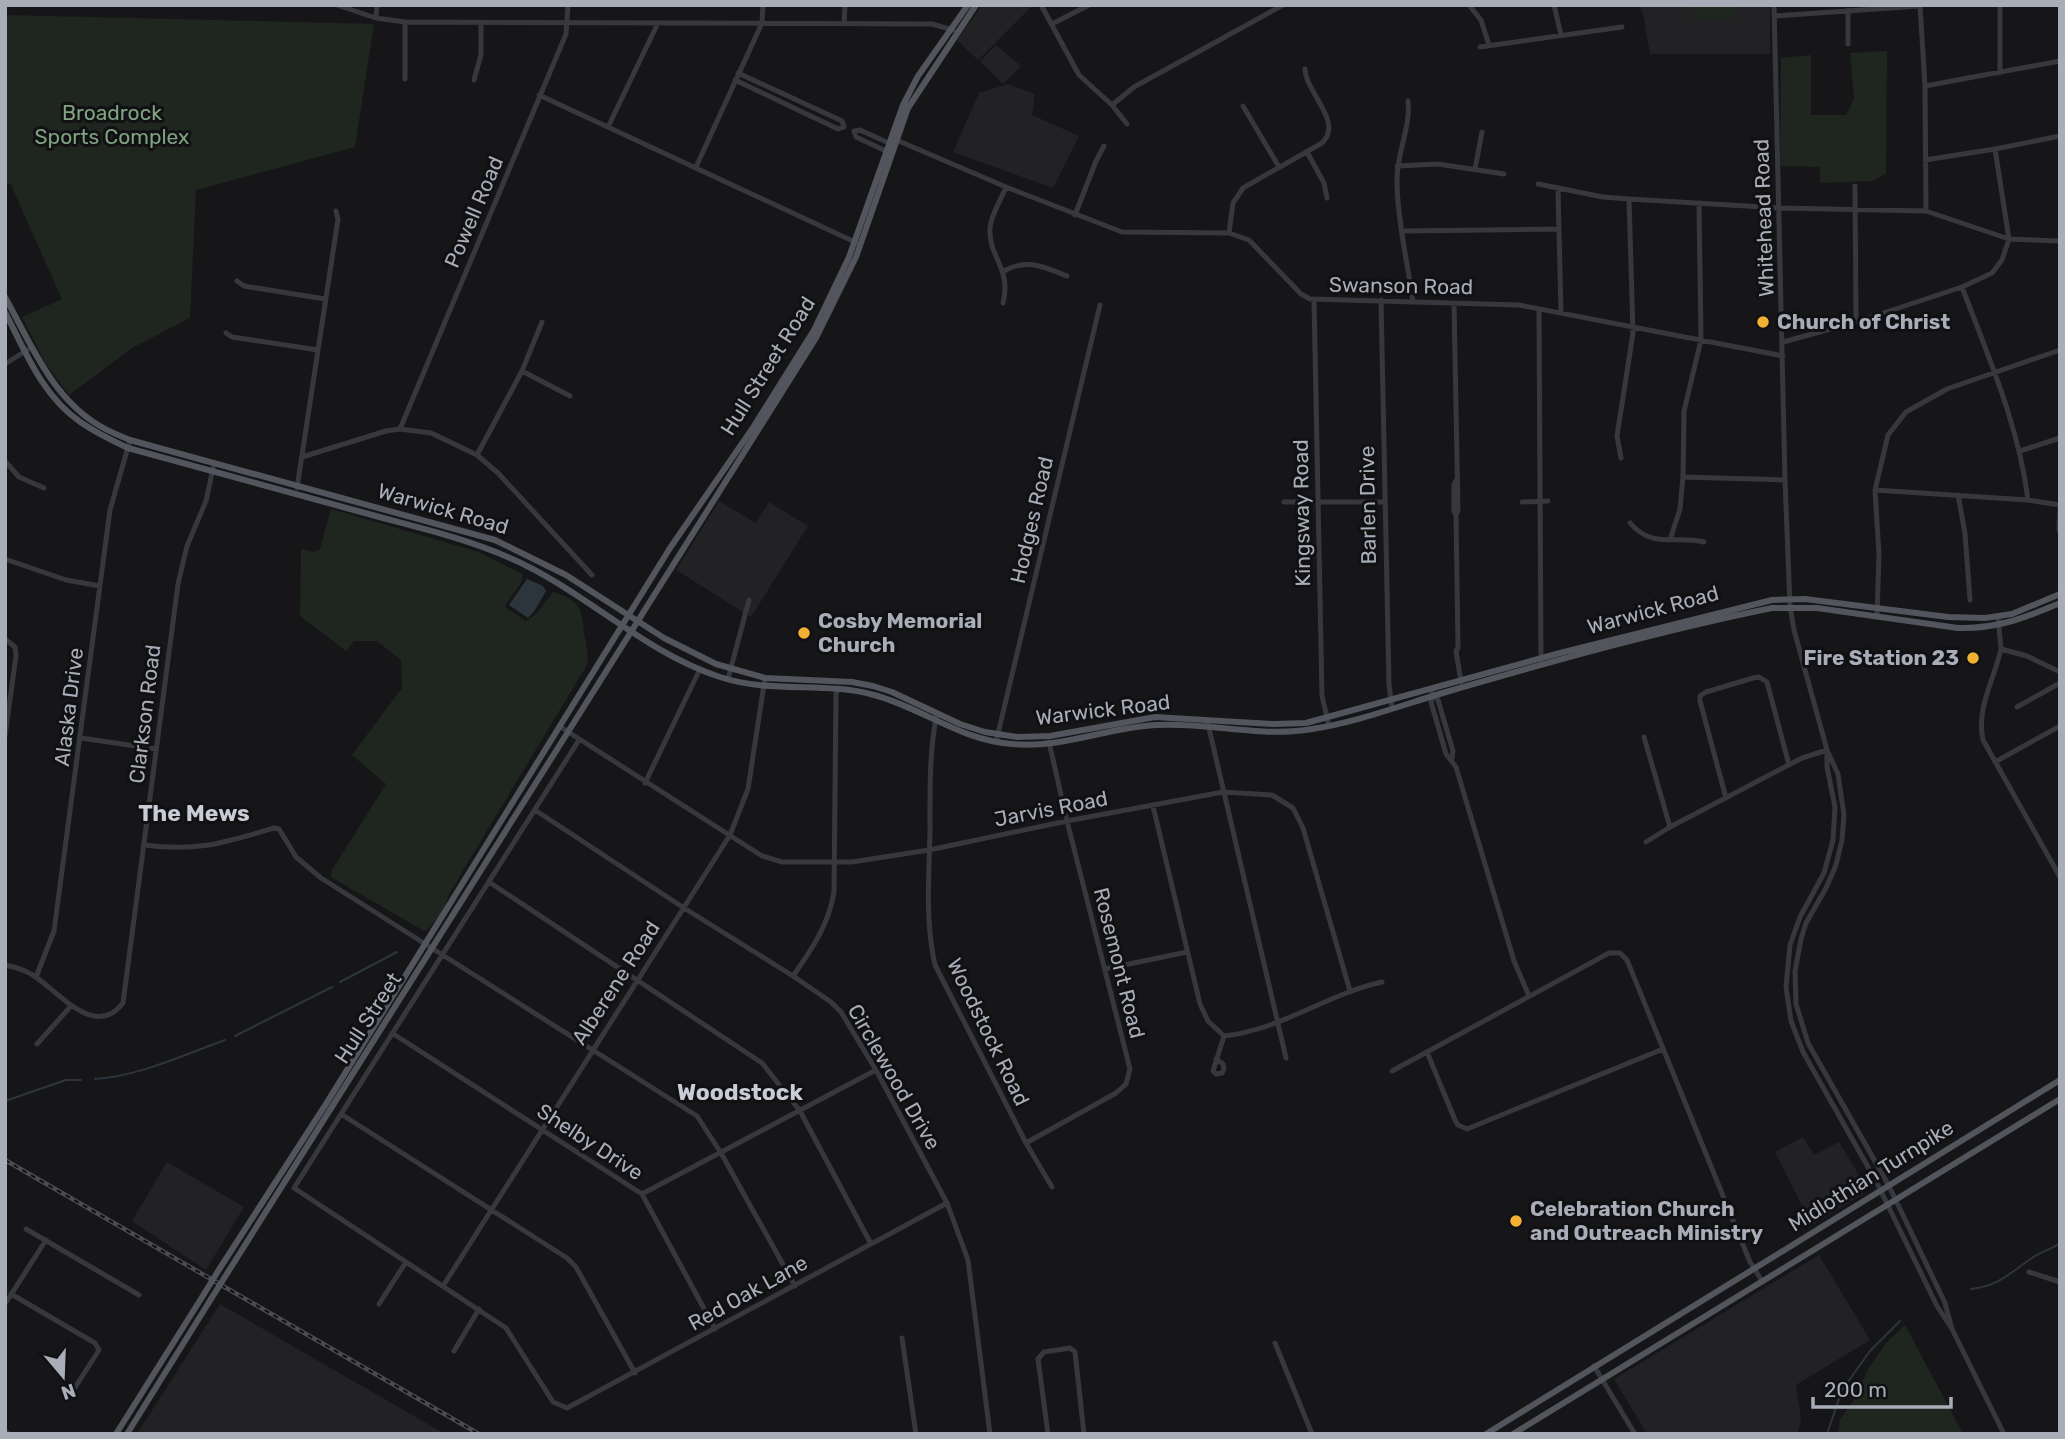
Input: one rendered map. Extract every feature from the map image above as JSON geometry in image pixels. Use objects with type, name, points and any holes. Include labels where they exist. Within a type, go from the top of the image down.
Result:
[{"type":"main road","name":"Hull Street Road","points":[[639,621],[816,338],[839,294],[891,145],[916,95],[968,5]]},
{"type":"main road","name":"Hull Street Road","points":[[955,30],[976,5]]},
{"type":"main road","name":"Hull Street Road","points":[[559,726],[670,548],[797,359],[830,301],[857,243]]},
{"type":"main road","name":"Warwick Road","points":[[5,297],[58,390],[75,407],[129,444]]},
{"type":"main road","name":"Warwick Road","points":[[5,312],[50,394],[94,432],[213,468],[495,540],[566,575],[682,648],[730,669],[765,678],[852,682],[873,686],[997,738],[1048,736],[1139,718],[1172,717],[1289,724],[1391,704]]},
{"type":"main road","name":"Warwick Road","points":[[296,490],[442,534],[513,559],[576,593],[633,631],[700,669],[727,679],[763,686],[858,691],[890,700],[958,732],[1024,745],[1050,744],[1139,726],[1173,724],[1280,732],[1329,726],[1541,658],[1741,606],[1790,602],[1877,612],[1998,617],[2060,594]]},
{"type":"main road","name":"Warwick Road","points":[[1461,684],[1542,666],[1790,602]]},
{"type":"main road","name":"Warwick Road","points":[[1877,612],[1958,628],[1999,626],[2060,603]]},
{"type":"main road","name":"Hull Street","points":[[127,1434],[639,621]]},
{"type":"main road","name":"Hull Street","points":[[116,1434],[326,1104],[559,726]]},
{"type":"main road","name":"Midlothian Turnpike","points":[[1486,1434],[2060,1080]]},
{"type":"main road","name":"Midlothian Turnpike","points":[[1513,1434],[2060,1099]]},
{"type":"street","points":[[337,5],[376,18],[405,22],[932,24],[955,30]]},
{"type":"street","points":[[376,18],[377,5]]},
{"type":"street","name":"Powell Road","points":[[400,429],[566,34],[568,5]]},
{"type":"street","points":[[696,167],[762,23],[763,5]]},
{"type":"street","points":[[844,24],[845,5]]},
{"type":"street","points":[[1041,5],[1079,75],[1112,105],[1126,124]]},
{"type":"street","points":[[1052,24],[1089,5]]},
{"type":"street","points":[[1112,105],[1134,87],[1283,5]]},
{"type":"street","points":[[1469,5],[1481,20],[1489,46]]},
{"type":"street","points":[[1554,5],[1561,35]]},
{"type":"street","name":"Whitehead Road","points":[[1774,5],[1784,480],[1790,602],[1794,630],[1827,750]]},
{"type":"street","points":[[1774,16],[1920,5],[1925,86],[1926,211]]},
{"type":"street","points":[[2000,5],[2000,73]]},
{"type":"street","points":[[1848,10],[1848,44]]},
{"type":"street","points":[[405,22],[405,79]]},
{"type":"street","points":[[474,80],[481,55],[481,23]]},
{"type":"street","points":[[608,127],[658,23]]},
{"type":"street","points":[[1480,47],[1622,27]]},
{"type":"street","points":[[1925,86],[2060,61]]},
{"type":"street","points":[[1229,233],[1232,208],[1239,192],[1249,183],[1326,140],[1330,128],[1328,118],[1306,80],[1305,69]]},
{"type":"street","points":[[735,80],[838,129],[844,127],[842,121],[738,73]]},
{"type":"street","points":[[540,95],[857,243]]},
{"type":"street","points":[[1408,101],[1409,116],[1397,166],[1397,192],[1413,302]]},
{"type":"street","points":[[1242,106],[1279,167]]},
{"type":"street","points":[[858,129],[891,145],[856,137],[854,131],[858,129]]},
{"type":"street","points":[[1475,169],[1482,132]]},
{"type":"street","points":[[1925,160],[2060,136]]},
{"type":"street","name":"Swanson Road","points":[[891,145],[1128,233],[1229,233],[1249,240],[1301,294],[1314,299],[1519,305],[1783,356]]},
{"type":"street","points":[[1075,215],[1104,146]]},
{"type":"street","points":[[1783,342],[1856,322],[1962,287],[1992,273],[2002,260],[2009,239],[1995,149]]},
{"type":"street","points":[[1307,152],[1324,183],[1327,198]]},
{"type":"street","points":[[1397,166],[1438,164],[1504,174]]},
{"type":"street","points":[[1538,184],[1629,199],[1780,208],[1926,211],[2009,239],[2060,241]]},
{"type":"street","points":[[1854,186],[1856,322]]},
{"type":"street","points":[[1003,303],[1006,293],[1004,271],[990,231],[1006,187]]},
{"type":"street","points":[[1558,189],[1561,313]]},
{"type":"street","points":[[1621,458],[1617,436],[1632,327],[1629,199]]},
{"type":"street","points":[[1670,540],[1680,509],[1684,411],[1701,340],[1699,203]]},
{"type":"street","points":[[296,490],[338,219],[336,211]]},
{"type":"street","points":[[1403,231],[1558,229]]},
{"type":"street","points":[[1004,271],[1029,263],[1067,276]]},
{"type":"street","points":[[237,281],[244,286],[325,299]]},
{"type":"street","points":[[1962,287],[2020,451],[2028,500]]},
{"type":"street","name":"Kingsway Road","points":[[1314,299],[1322,696],[1329,726]]},
{"type":"street","name":"Barlen Drive","points":[[1381,300],[1383,502],[1391,704]]},
{"type":"street","points":[[1454,303],[1454,512],[1458,665],[1461,684]]},
{"type":"street","name":"Hodges Road","points":[[997,738],[1100,305]]},
{"type":"street","points":[[1539,309],[1544,501],[1542,666]]},
{"type":"street","points":[[477,455],[522,371],[542,322]]},
{"type":"street","points":[[226,333],[232,337],[318,350]]},
{"type":"street","points":[[5,364],[32,346]]},
{"type":"street","points":[[1877,612],[1879,554],[1875,490],[1888,435],[1906,412],[1947,389],[2060,350]]},
{"type":"street","points":[[522,371],[570,396]]},
{"type":"street","points":[[302,457],[400,429],[431,433],[477,455],[498,473],[592,575]]},
{"type":"street","points":[[2020,451],[2060,438]]},
{"type":"street","name":"Alaska Drive","points":[[36,977],[54,931],[110,510],[129,444]]},
{"type":"street","points":[[5,461],[19,477],[44,488]]},
{"type":"street","name":"Clarkson Road","points":[[5,965],[23,969],[71,1006],[86,1014],[102,1017],[113,1012],[122,1003],[180,572],[187,546],[206,501],[213,468]]},
{"type":"street","points":[[1683,477],[1784,480]]},
{"type":"street","points":[[1875,490],[2028,500],[2060,506],[2059,530]]},
{"type":"street","points":[[1958,495],[1965,533],[1970,600]]},
{"type":"street","points":[[1522,502],[1544,501]]},
{"type":"street","points":[[1284,502],[1383,502]]},
{"type":"street","points":[[1630,523],[1644,536],[1704,542]]},
{"type":"street","points":[[5,559],[65,580],[100,586]]},
{"type":"street","points":[[727,679],[749,600]]},
{"type":"street","points":[[1998,617],[2001,649],[1980,719],[1983,740],[2060,877]]},
{"type":"street","points":[[5,639],[15,647],[16,656],[5,736]]},
{"type":"street","points":[[2001,649],[2027,656],[2060,672]]},
{"type":"street","points":[[645,783],[700,669]]},
{"type":"street","points":[[1726,798],[1700,701],[1700,696],[1706,692],[1759,677],[1767,682],[1789,765]]},
{"type":"street","name":"Alberene Road","points":[[443,1286],[730,835],[748,789],[765,678]]},
{"type":"street","points":[[2017,707],[2060,683]]},
{"type":"street","points":[[793,976],[815,945],[828,920],[834,892],[836,693],[839,689]]},
{"type":"street","points":[[1432,692],[1438,700],[1453,751],[1452,760],[1514,961],[1529,996]]},
{"type":"street","name":"Woodstock Road","points":[[936,713],[931,745],[929,850],[929,910],[935,965],[1026,1143],[1052,1187]]},
{"type":"street","points":[[1207,719],[1286,1058]]},
{"type":"street","name":"Jarvis Road","points":[[559,726],[762,856],[782,862],[852,862],[929,850],[1223,792],[1272,794],[1293,808],[1303,828],[1350,991]]},
{"type":"street","points":[[1995,762],[2060,726]]},
{"type":"street","name":"Rosemont Road","points":[[1026,1143],[1116,1093],[1126,1084],[1130,1069],[1048,736]]},
{"type":"street","points":[[1644,737],[1670,827]]},
{"type":"street","points":[[81,738],[156,749]]},
{"type":"street","points":[[454,1351],[480,1309],[294,1188],[579,740]]},
{"type":"street","points":[[1646,842],[1802,758],[1827,750]]},
{"type":"street","points":[[1827,750],[1836,766],[1841,790],[1844,815],[1842,840],[1833,872],[1803,931],[1794,979],[1796,1004],[1802,1027],[1820,1065],[1896,1200],[1941,1295],[1952,1329]]},
{"type":"street","points":[[1827,750],[1827,767],[1835,807],[1833,840],[1824,873],[1794,932],[1788,955],[1786,979],[1791,1021],[1799,1044],[1881,1190],[1937,1306],[1952,1329],[2004,1434]]},
{"type":"street","points":[[1153,806],[1200,1004],[1208,1021],[1224,1036],[1242,1034],[1278,1023],[1350,991],[1382,982]]},
{"type":"street","name":"Circlewood Drive","points":[[535,810],[793,976],[841,1012],[876,1070],[947,1203],[968,1260],[990,1434]]},
{"type":"street","points":[[144,845],[191,849],[279,829],[296,856],[315,873],[697,1116],[721,1153],[795,1286]]},
{"type":"street","points":[[489,882],[762,1063],[800,1111],[871,1244]]},
{"type":"street","points":[[1105,969],[1187,952]]},
{"type":"street","points":[[1392,1071],[1609,953],[1620,953],[1627,960],[1762,1282]]},
{"type":"street","points":[[37,1044],[71,1006]]},
{"type":"street","name":"Shelby Drive","points":[[393,1033],[642,1194],[715,1329]]},
{"type":"street","points":[[1216,1059],[1224,1036]]},
{"type":"street","points":[[1427,1052],[1455,1120],[1462,1127],[1473,1128],[1663,1049]]},
{"type":"street","points":[[1813,1069],[1820,1065]]},
{"type":"street","points":[[642,1194],[876,1070]]},
{"type":"street","points":[[341,1114],[572,1262],[635,1373]]},
{"type":"street","name":"Red Oak Lane","points":[[480,1309],[506,1328],[553,1402],[563,1407],[571,1407],[947,1203]]},
{"type":"street","points":[[26,1229],[139,1295]]},
{"type":"street","points":[[5,1304],[46,1240]]},
{"type":"street","points":[[379,1304],[406,1262]]},
{"type":"street","points":[[2029,1272],[2060,1282]]},
{"type":"street","points":[[11,1294],[95,1343],[99,1350],[74,1389]]},
{"type":"street","points":[[902,1338],[916,1434]]},
{"type":"street","points":[[1275,1343],[1312,1434]]},
{"type":"street","points":[[1048,1434],[1038,1359],[1044,1352],[1070,1348],[1075,1352],[1084,1434]]},
{"type":"street","points":[[1594,1366],[1635,1434]]},
{"type":"shaded area","points":[[982,5],[1033,5],[978,60],[957,40]]},
{"type":"shaded area","points":[[1638,5],[1770,5],[1770,54],[1650,54],[1643,13]]},
{"type":"shaded area","points":[[996,45],[1021,66],[1003,84],[980,61]]},
{"type":"shaded area","points":[[1008,84],[1035,94],[1032,115],[1079,136],[1053,188],[953,152],[979,93]]},
{"type":"shaded area","points":[[719,501],[756,523],[769,502],[808,526],[751,617],[676,570]]},
{"type":"shaded area","points":[[527,579],[543,586],[546,591],[528,618],[509,605]]},
{"type":"shaded area","points":[[1803,1137],[1814,1155],[1839,1142],[1866,1187],[1863,1194],[1812,1225],[1775,1152]]},
{"type":"shaded area","points":[[167,1162],[244,1207],[206,1270],[132,1221]]},
{"type":"shaded area","points":[[1819,1255],[1870,1340],[1796,1385],[1801,1419],[1798,1434],[1647,1434],[1614,1379]]},
{"type":"shaded area","points":[[220,1304],[445,1434],[137,1434]]},
{"type":"green space","points":[[1694,5],[1735,5],[1735,19],[1694,20]]},
{"type":"green space","name":"Broadrock Sports Complex","points":[[5,15],[374,24],[355,147],[196,190],[190,318],[132,348],[69,395],[46,364],[22,317],[62,299],[10,183],[5,185]]},
{"type":"green space","points":[[1887,51],[1886,174],[1873,181],[1820,183],[1820,167],[1780,166],[1781,58],[1811,55],[1811,115],[1846,115],[1854,99],[1850,53]]},
{"type":"green space","points":[[331,509],[479,552],[520,573],[523,575],[520,584],[505,607],[526,621],[538,612],[553,592],[577,605],[582,617],[588,654],[587,665],[449,894],[440,915],[424,931],[331,877],[332,870],[386,784],[352,755],[402,688],[401,660],[377,641],[354,641],[346,651],[300,616],[301,549],[314,552],[320,549]]},
{"type":"green space","points":[[1905,1325],[1963,1434],[1838,1434],[1840,1420],[1869,1368],[1886,1343]]},
{"type":"waterway","points":[[340,982],[397,952]]},
{"type":"waterway","points":[[235,1036],[332,987]]},
{"type":"waterway","points":[[95,1079],[145,1069],[225,1040]]},
{"type":"waterway","points":[[5,1101],[66,1080],[81,1080]]},
{"type":"waterway","points":[[1971,1289],[1998,1281],[2060,1243]]},
{"type":"waterway","points":[[1827,1434],[1842,1390],[1870,1351],[1900,1321]]},
{"type":"railway","points":[[5,1160],[479,1434]]},
{"type":"place","name":"Church of Christ","points":[[1763,322]]},
{"type":"place","name":"Cosby Memorial Church","points":[[804,633]]},
{"type":"place","name":"Fire Station 23","points":[[1973,658]]},
{"type":"place","name":"Celebration Church and Outreach Ministry","points":[[1516,1221]]},
{"type":"district","name":"The Mews","points":[[194,813]]},
{"type":"district","name":"Woodstock","points":[[740,1092]]}]
